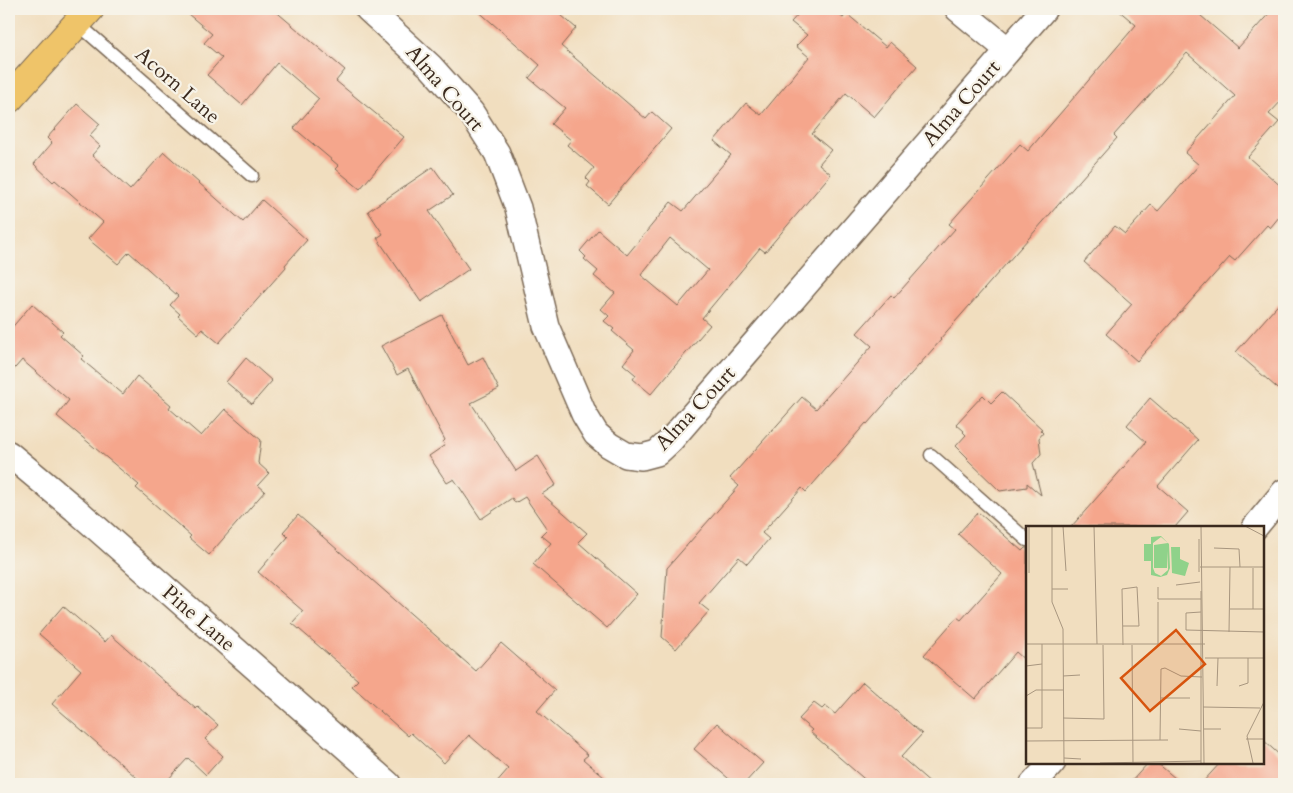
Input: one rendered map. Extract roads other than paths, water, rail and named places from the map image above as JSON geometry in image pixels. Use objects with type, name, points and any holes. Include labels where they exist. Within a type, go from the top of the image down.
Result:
[{"type":"main road","points":[[9,99],[83,16]]},
{"type":"street","name":"Alma Court","points":[[368,9],[431,67],[471,112],[498,153],[518,208],[546,326],[584,414],[596,434],[609,445],[626,455],[642,457],[657,453],[670,441],[1044,9]]},
{"type":"street","points":[[958,9],[1008,50]]},
{"type":"street","name":"Pine Lane","points":[[9,454],[388,784]]},
{"type":"street","points":[[1255,526],[1284,492]]},
{"type":"street","points":[[1034,784],[1052,763]]},
{"type":"lane","name":"Acorn Lane","points":[[83,16],[252,176]]},
{"type":"lane","points":[[931,455],[1026,539]]}]
